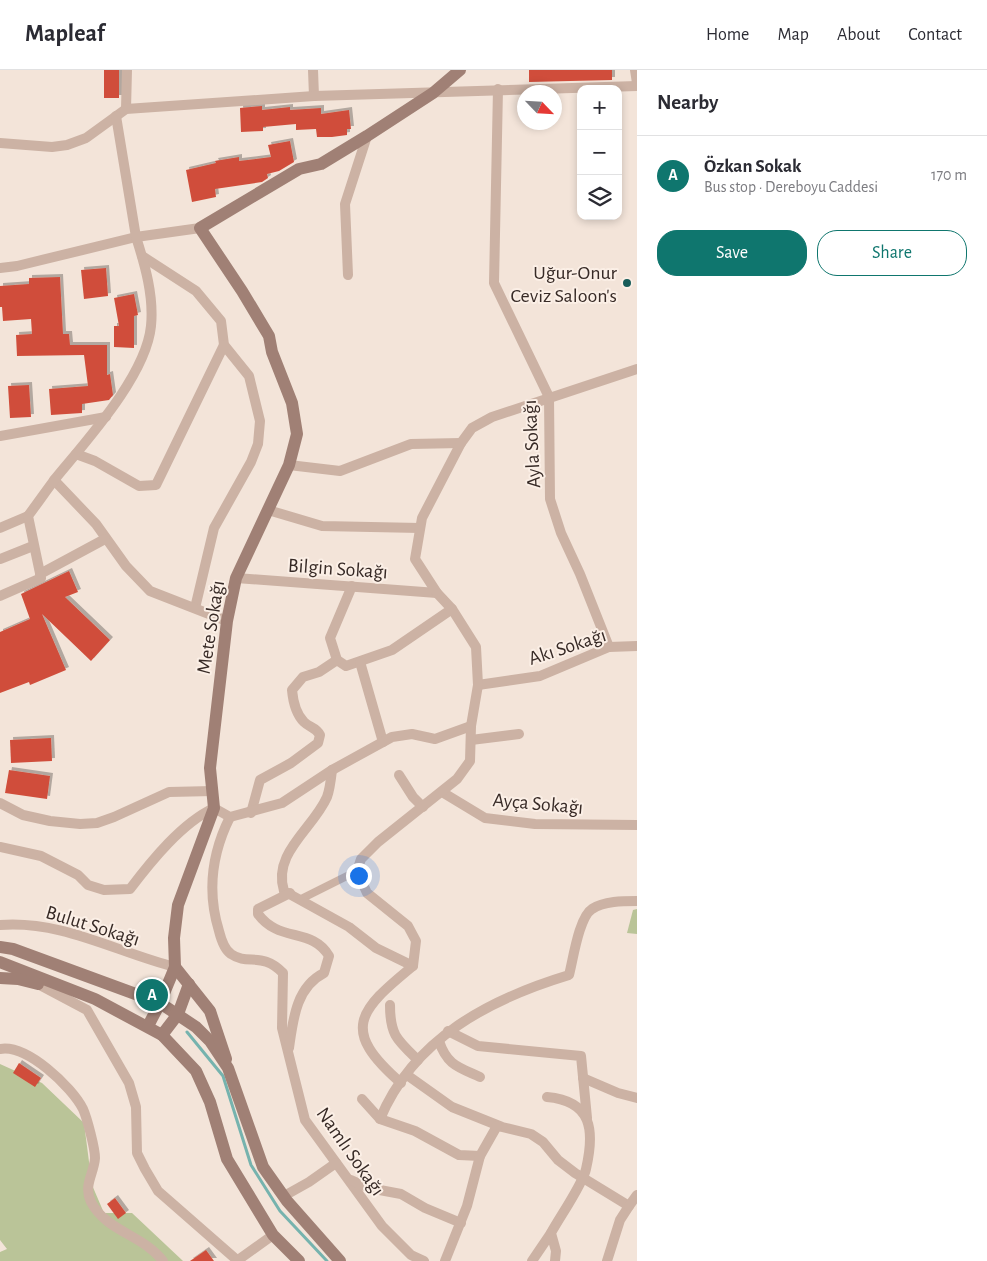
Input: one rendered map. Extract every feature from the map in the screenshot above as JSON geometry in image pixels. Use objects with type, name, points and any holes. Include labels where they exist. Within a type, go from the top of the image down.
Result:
[{"type":"main road","points":[[200,228],[299,169],[321,164],[433,93],[460,70]]},
{"type":"main road","name":"Mete Sokağı","points":[[148,1026],[160,1003],[175,966],[174,938],[178,906],[214,808],[210,768],[227,621],[236,578],[289,465],[297,434],[292,403],[272,352],[269,336],[200,228]]},
{"type":"main road","points":[[0,947],[21,952],[160,1003],[196,1027],[210,1041],[228,1068]]},
{"type":"main road","points":[[0,962],[21,952]]},
{"type":"main road","points":[[0,962],[84,994],[162,1035],[196,1070],[210,1102],[227,1159],[272,1235],[299,1261]]},
{"type":"main road","points":[[175,966],[210,1011],[263,1167],[284,1196],[340,1261]]},
{"type":"main road","points":[[0,978],[18,979],[84,994]]},
{"type":"main road","points":[[162,1035],[178,1014],[189,984]]},
{"type":"street","points":[[126,70],[126,109]]},
{"type":"street","points":[[313,70],[314,96]]},
{"type":"street","points":[[0,144],[52,147],[67,145],[86,138],[126,109],[314,96],[637,84],[635,70]]},
{"type":"street","name":"Ayla Sokağı","points":[[498,90],[494,283],[549,397],[550,499],[560,533],[580,574],[609,647]]},
{"type":"street","points":[[0,528],[28,516],[54,480],[106,417],[118,400],[144,353],[151,327],[151,299],[136,237],[116,116]]},
{"type":"street","points":[[348,275],[345,204],[367,136]]},
{"type":"street","points":[[0,268],[17,266],[136,237],[200,228]]},
{"type":"street","points":[[142,256],[196,291],[221,321],[224,345],[249,376],[260,421],[258,444],[251,462],[214,528],[195,608]]},
{"type":"street","points":[[76,454],[95,461],[139,486],[156,485],[224,345]]},
{"type":"street","points":[[629,1206],[610,1196],[558,1160],[543,1142],[531,1134],[498,1126],[452,1107],[404,1079],[370,1053],[361,1029],[366,1010],[413,966],[416,941],[408,926],[367,893],[357,871],[361,859],[378,842],[457,779],[470,761],[470,726],[478,685],[476,647],[452,609],[438,593],[415,559],[420,528],[461,444],[472,428],[492,417],[637,368]]},
{"type":"street","points":[[0,436],[106,417]]},
{"type":"street","points":[[289,465],[340,471],[411,444],[461,444]]},
{"type":"street","points":[[54,480],[96,524],[126,566],[150,591],[227,621]]},
{"type":"street","points":[[268,510],[322,526],[420,528]]},
{"type":"street","points":[[28,516],[40,576]]},
{"type":"street","points":[[0,596],[40,576],[105,539]]},
{"type":"street","points":[[0,559],[33,546]]},
{"type":"street","name":"Bilgin Sokağı","points":[[236,578],[438,593]]},
{"type":"street","points":[[352,586],[330,638],[337,660],[346,666],[392,650],[452,609]]},
{"type":"street","name":"Akı Sokağı","points":[[478,685],[540,676],[609,647],[637,646]]},
{"type":"street","points":[[251,812],[260,780],[291,763],[318,743],[320,735],[317,729],[304,722],[294,704],[292,690],[303,677],[320,672],[337,660]]},
{"type":"street","points":[[360,662],[383,742]]},
{"type":"street","points":[[0,846],[41,856],[78,874],[88,885],[104,890],[121,891],[130,889],[144,871],[198,816],[214,808],[230,817],[282,803],[332,770],[392,737],[412,734],[435,739],[470,726]]},
{"type":"street","points":[[471,740],[519,734]]},
{"type":"street","points":[[332,770],[327,796],[283,862],[280,878],[284,890],[349,927],[376,948],[413,966]]},
{"type":"street","points":[[399,775],[413,797],[423,807]]},
{"type":"street","points":[[0,803],[23,815],[50,822],[80,824],[97,823],[114,817],[169,792],[213,791]]},
{"type":"street","name":"Ayça Sokağı","points":[[442,792],[485,818],[535,824],[637,826]]},
{"type":"street","name":"Namlı Sokağı","points":[[230,817],[219,839],[213,873],[212,907],[220,938],[229,953],[238,958],[262,959],[275,965],[282,973],[282,1028],[305,1120],[382,1226],[411,1255],[424,1261]]},
{"type":"street","points":[[301,899],[357,871]]},
{"type":"street","points":[[288,1054],[293,1020],[301,994],[314,977],[324,972],[329,956],[322,945],[305,937],[278,932],[265,924],[258,914],[258,909],[290,894]]},
{"type":"street","points":[[380,1119],[387,1102],[418,1060],[448,1031],[501,1000],[570,975],[584,917],[591,909],[618,901],[637,901]]},
{"type":"street","name":"Bulut Sokağı","points":[[0,925],[35,925],[78,934],[151,961],[175,966]]},
{"type":"street","points":[[38,984],[87,1010],[129,1083],[136,1107],[137,1153],[144,1169],[158,1191],[238,1261],[272,1235]]},
{"type":"street","points":[[390,1005],[390,1024],[395,1038],[418,1060]]},
{"type":"street","points":[[448,1031],[478,1046],[580,1056],[588,1118],[589,1138],[586,1171],[551,1233],[532,1261]]},
{"type":"street","points":[[439,1041],[444,1055],[451,1064],[480,1077]]},
{"type":"street","points":[[0,1049],[5,1048],[25,1054],[53,1073],[73,1095],[84,1110],[95,1157],[87,1187],[90,1200],[101,1218],[140,1239],[163,1261]]},
{"type":"street","points":[[583,1078],[637,1098]]},
{"type":"street","points":[[547,1097],[560,1098],[568,1102],[582,1110],[588,1118]]},
{"type":"street","points":[[362,1099],[380,1119],[415,1132],[459,1155],[480,1156]]},
{"type":"street","points":[[445,1261],[461,1223],[480,1156],[498,1126]]},
{"type":"street","points":[[284,1196],[309,1182],[336,1162]]},
{"type":"street","points":[[349,1179],[369,1188],[401,1194],[425,1208],[461,1223]]},
{"type":"street","points":[[606,1261],[620,1220],[637,1195]]},
{"type":"street","points":[[551,1233],[556,1250],[555,1261]]},
{"type":"green space","points":[[637,909],[637,934],[627,933],[633,910]]},
{"type":"green space","points":[[0,1064],[42,1083],[84,1123],[92,1185],[104,1213],[132,1213],[183,1261],[0,1261],[0,1252],[7,1249],[0,1240]]},
{"type":"building","points":[[104,70],[119,70],[119,98],[104,98]]},
{"type":"building","points":[[529,70],[612,70],[612,80],[529,82]]},
{"type":"building","points":[[262,106],[262,110],[290,107],[290,110],[321,108],[321,114],[349,110],[351,129],[347,129],[347,135],[332,137],[317,137],[316,129],[296,130],[296,124],[263,127],[263,131],[241,132],[240,108]]},
{"type":"building","points":[[290,141],[294,162],[279,171],[267,174],[268,178],[262,182],[215,189],[216,197],[192,202],[186,170],[216,163],[215,161],[239,157],[239,161],[271,157],[268,145]]},
{"type":"building","points":[[106,268],[108,296],[84,299],[81,270]]},
{"type":"building","points":[[60,277],[63,334],[69,334],[70,345],[107,345],[107,375],[110,374],[113,395],[109,400],[82,404],[82,413],[51,415],[49,389],[88,386],[84,355],[17,356],[16,335],[32,334],[31,319],[3,321],[2,307],[0,307],[0,286],[29,284],[29,278]]},
{"type":"building","points":[[134,294],[138,315],[134,316],[134,348],[114,347],[114,326],[119,326],[114,298]]},
{"type":"building","points":[[29,385],[31,417],[10,418],[8,386]]},
{"type":"building","points":[[69,571],[78,592],[65,597],[110,640],[91,661],[42,614],[66,670],[30,685],[29,682],[0,693],[0,632],[30,619],[21,594]]},
{"type":"building","points":[[51,738],[52,761],[11,763],[10,740]]},
{"type":"building","points":[[9,770],[50,776],[47,799],[5,793]]},
{"type":"building","points":[[19,1063],[41,1078],[35,1087],[13,1073]]},
{"type":"building","points":[[115,1198],[126,1213],[118,1219],[107,1204]]},
{"type":"building","points":[[206,1250],[214,1261],[190,1261]]},
{"type":"waterway","points":[[187,1032],[223,1076],[251,1165],[280,1211],[327,1261]]},
{"type":"place","name":"Uğur-Onur Ceviz Saloon's","points":[[627,283]]},
{"type":"place","name":"Özkan Sokak","points":[[152,995]]}]
